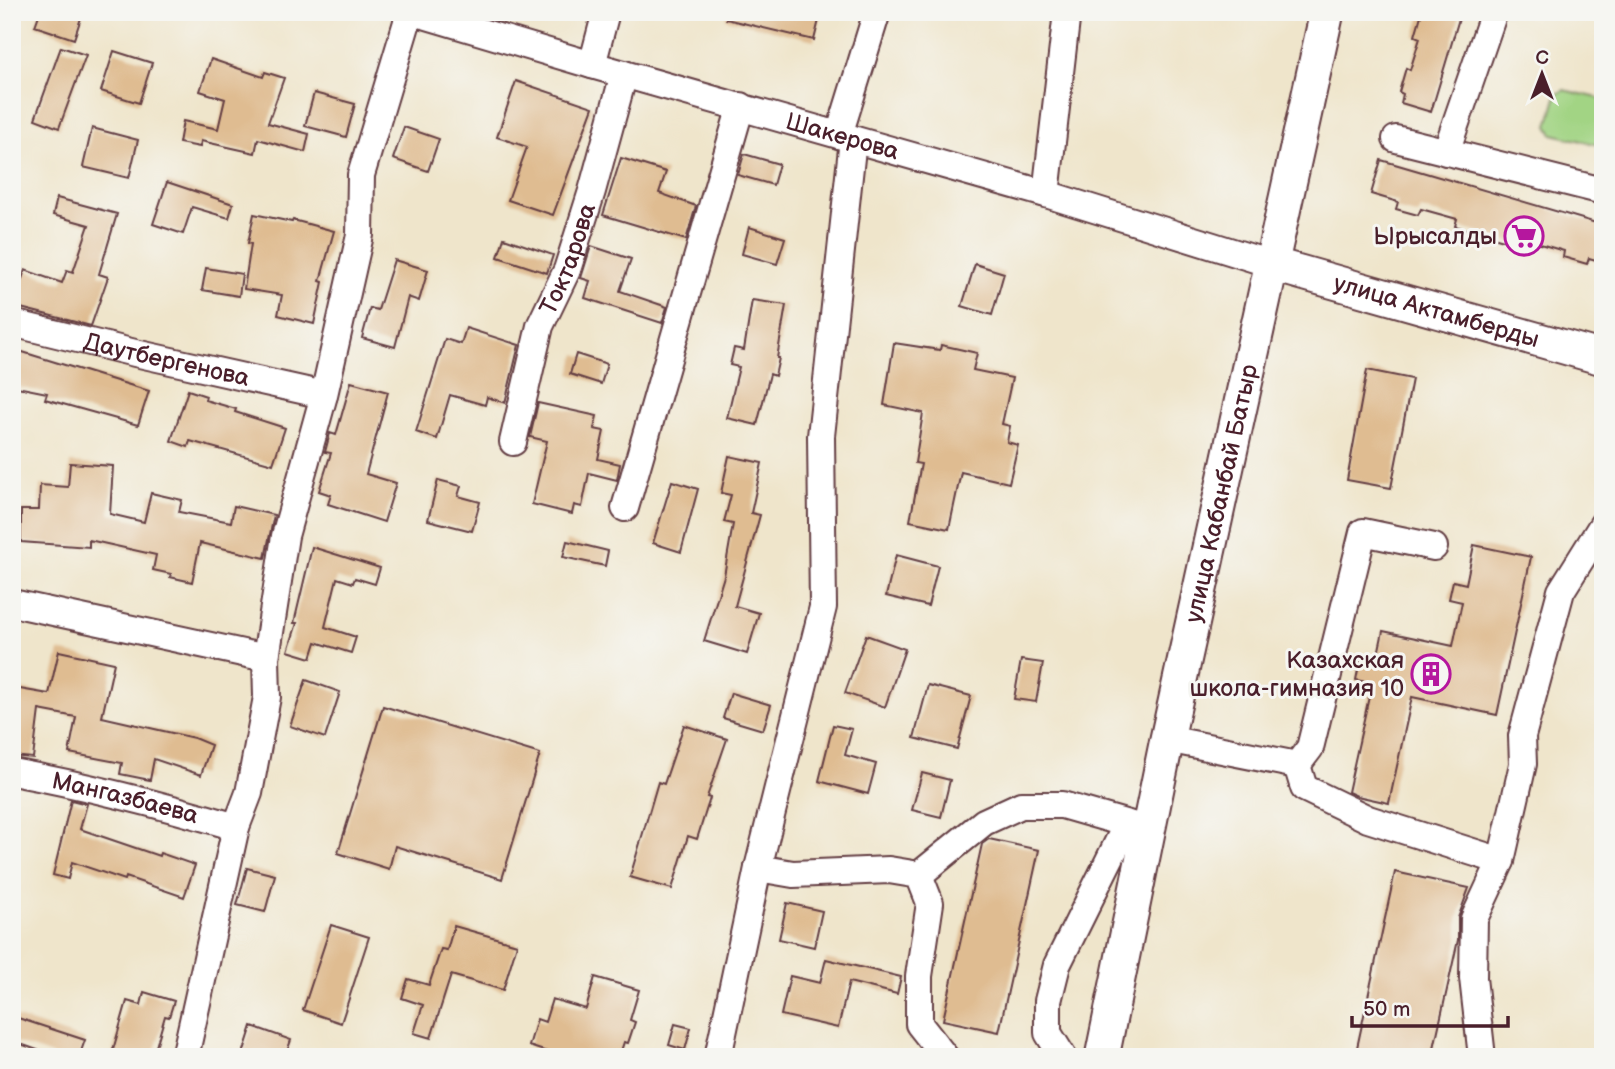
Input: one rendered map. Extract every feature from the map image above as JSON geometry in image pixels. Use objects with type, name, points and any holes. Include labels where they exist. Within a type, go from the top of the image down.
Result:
[{"type":"main road","name":"улица Кабанбай Батыр","points":[[1102,1057],[1138,827],[1167,739],[1326,12]]},
{"type":"main road","name":"улица Актамберды","points":[[1271,264],[1603,358]]},
{"type":"street","name":"Шакерова","points":[[412,12],[1046,194],[1271,264]]},
{"type":"street","points":[[185,1057],[236,827],[249,793],[267,697],[267,657],[285,536],[324,395],[360,235],[361,175],[412,12]]},
{"type":"street","points":[[592,65],[606,12]]},
{"type":"street","points":[[718,1057],[758,867],[823,607],[821,436],[846,137],[877,12]]},
{"type":"street","points":[[1046,194],[1067,12]]},
{"type":"street","points":[[1446,152],[1494,12]]},
{"type":"street","name":"Токтарова","points":[[513,442],[540,326],[567,270],[624,74]]},
{"type":"street","points":[[625,508],[741,106]]},
{"type":"street","points":[[1396,139],[1603,191]]},
{"type":"street","name":"Даутбергенова","points":[[12,323],[324,395]]},
{"type":"street","points":[[1482,1057],[1474,978],[1474,919],[1501,861],[1523,764],[1522,736],[1561,591],[1603,524]]},
{"type":"street","points":[[1297,765],[1310,748],[1363,532],[1434,547]]},
{"type":"street","points":[[12,603],[267,657]]},
{"type":"street","points":[[1167,739],[1297,765]]},
{"type":"street","points":[[1297,765],[1304,788],[1368,819],[1501,861]]},
{"type":"street","name":"Мангазбаева","points":[[12,772],[69,783],[236,827]]},
{"type":"street","points":[[758,867],[793,874],[889,870],[919,875],[984,822],[1021,805],[1062,805],[1138,827],[1057,965],[1048,1000],[1048,1033],[1063,1057]]},
{"type":"street","points":[[919,875],[930,903],[919,976],[919,1024],[945,1057]]},
{"type":"green space","points":[[1564,90],[1603,99],[1603,146],[1553,134],[1548,126],[1557,94]]},
{"type":"building","points":[[40,12],[83,12],[74,39],[35,26]]},
{"type":"building","points":[[726,12],[821,12],[814,40],[726,19]]},
{"type":"building","points":[[1422,12],[1461,12],[1431,112],[1401,103],[1403,94],[1399,92],[1406,68],[1410,70],[1420,38],[1415,36]]},
{"type":"building","points":[[61,47],[86,55],[59,128],[35,119]]},
{"type":"building","points":[[114,51],[152,63],[139,103],[101,91]]},
{"type":"building","points":[[211,59],[263,77],[265,72],[284,78],[268,123],[309,134],[305,152],[258,139],[255,153],[201,141],[200,147],[179,143],[183,121],[218,129],[225,99],[200,91]]},
{"type":"building","points":[[516,81],[593,107],[553,215],[508,200],[527,147],[497,137]]},
{"type":"building","points":[[314,93],[355,104],[346,137],[305,126]]},
{"type":"building","points":[[404,127],[439,139],[428,171],[393,159]]},
{"type":"building","points":[[92,128],[138,140],[129,178],[83,167]]},
{"type":"building","points":[[744,154],[779,164],[773,185],[738,175]]},
{"type":"building","points":[[621,158],[666,172],[659,193],[696,206],[686,240],[603,215]]},
{"type":"building","points":[[1381,160],[1603,225],[1603,262],[1589,258],[1587,264],[1563,257],[1564,251],[1530,241],[1528,247],[1455,226],[1457,219],[1421,209],[1418,215],[1396,209],[1398,202],[1371,194]]},
{"type":"building","points":[[167,182],[233,204],[229,218],[192,207],[183,234],[153,224]]},
{"type":"building","points":[[57,198],[117,214],[99,274],[108,277],[91,326],[13,306],[25,270],[62,283],[67,270],[73,272],[89,225],[53,215]]},
{"type":"building","points":[[254,214],[292,222],[293,220],[334,231],[320,281],[323,282],[314,324],[278,315],[282,295],[244,289],[251,244],[248,243]]},
{"type":"building","points":[[749,227],[785,238],[777,264],[742,254]]},
{"type":"building","points":[[504,238],[553,255],[547,273],[498,257]]},
{"type":"building","points":[[591,246],[631,259],[620,291],[667,307],[662,323],[585,298],[590,281],[581,278]]},
{"type":"building","points":[[394,260],[428,270],[419,301],[408,297],[395,347],[362,338],[370,308],[378,310]]},
{"type":"building","points":[[975,264],[1004,273],[992,315],[962,306]]},
{"type":"building","points":[[206,268],[242,274],[239,296],[202,290]]},
{"type":"building","points":[[752,300],[786,305],[775,376],[770,374],[757,425],[727,418],[739,367],[730,365],[734,348],[744,350]]},
{"type":"building","points":[[466,328],[519,345],[505,403],[487,397],[485,405],[450,395],[437,439],[416,432],[445,339],[461,344]]},
{"type":"building","points":[[894,343],[940,350],[941,345],[977,353],[973,370],[1012,378],[1002,424],[1010,426],[1007,442],[1018,445],[1009,483],[961,472],[949,529],[910,521],[921,464],[915,463],[923,413],[884,405]]},
{"type":"building","points":[[16,350],[149,391],[138,425],[45,399],[47,393],[12,386]]},
{"type":"building","points":[[576,354],[607,364],[601,384],[570,374]]},
{"type":"building","points":[[1367,370],[1412,379],[1391,488],[1347,480]]},
{"type":"building","points":[[351,382],[388,392],[366,474],[396,483],[384,522],[328,504],[331,495],[319,491],[331,453],[325,452],[330,433],[336,435]]},
{"type":"building","points":[[188,390],[206,396],[205,400],[236,409],[235,412],[285,428],[273,464],[190,441],[188,447],[171,441]]},
{"type":"building","points":[[538,403],[597,416],[594,429],[604,431],[598,459],[620,464],[617,480],[589,473],[582,507],[574,505],[572,514],[532,504],[547,441],[530,437]]},
{"type":"building","points":[[729,456],[762,463],[751,513],[760,515],[735,606],[759,613],[747,654],[704,641],[724,576],[733,524],[724,522],[731,495],[721,493]]},
{"type":"building","points":[[70,463],[113,466],[110,514],[144,522],[151,493],[182,500],[179,512],[231,522],[234,506],[274,515],[265,558],[200,543],[192,582],[153,570],[156,555],[89,540],[89,547],[21,542],[21,510],[39,510],[40,485],[68,487]]},
{"type":"building","points":[[438,480],[461,486],[458,496],[480,502],[472,531],[428,520]]},
{"type":"building","points":[[672,481],[698,489],[681,552],[653,543]]},
{"type":"building","points":[[567,541],[608,551],[605,566],[563,557]]},
{"type":"building","name":"Казахская школа-гимназия 10","points":[[1474,545],[1531,557],[1497,715],[1412,697],[1389,803],[1348,792],[1372,683],[1356,680],[1360,660],[1376,664],[1383,631],[1453,646],[1462,602],[1449,599],[1453,581],[1466,584]]},
{"type":"building","points":[[312,547],[380,568],[375,584],[355,578],[353,583],[337,578],[325,627],[356,637],[351,653],[316,642],[311,658],[288,651],[297,623],[294,623]]},
{"type":"building","points":[[896,555],[938,566],[928,606],[886,596]]},
{"type":"building","points":[[866,635],[905,649],[885,707],[845,693]]},
{"type":"building","points":[[59,651],[114,663],[102,717],[194,738],[211,745],[201,775],[154,759],[150,780],[120,774],[122,763],[69,753],[76,717],[39,710],[33,758],[12,756],[14,688],[49,694]]},
{"type":"building","points":[[1021,660],[1043,663],[1036,702],[1014,699]]},
{"type":"building","points":[[306,680],[340,692],[325,738],[290,726]]},
{"type":"building","points":[[928,685],[971,696],[957,749],[914,738]]},
{"type":"building","points":[[731,693],[771,705],[763,730],[723,718]]},
{"type":"building","points":[[383,706],[540,754],[502,879],[395,846],[389,869],[338,853]]},
{"type":"building","points":[[684,725],[727,739],[707,797],[710,798],[697,839],[688,836],[672,889],[630,877],[658,782],[664,784]]},
{"type":"building","points":[[833,725],[852,729],[845,755],[876,764],[868,794],[819,781]]},
{"type":"building","points":[[922,773],[950,780],[941,817],[912,810]]},
{"type":"building","points":[[71,800],[87,804],[80,829],[159,856],[160,853],[195,865],[184,897],[72,862],[68,879],[53,875]]},
{"type":"building","points":[[989,839],[1039,850],[999,1032],[943,1020],[982,844]]},
{"type":"building","points":[[247,868],[275,875],[265,912],[237,905]]},
{"type":"building","points":[[1395,872],[1469,888],[1458,918],[1458,940],[1432,1057],[1355,1057]]},
{"type":"building","points":[[787,903],[822,911],[814,947],[779,939]]},
{"type":"building","points":[[331,925],[369,937],[341,1023],[303,1010]]},
{"type":"building","points":[[454,926],[517,944],[503,990],[451,975],[431,1038],[414,1033],[423,1005],[402,998],[408,979],[429,985],[441,949],[447,950]]},
{"type":"building","points":[[826,959],[901,977],[897,994],[849,982],[838,1028],[781,1015],[790,976],[820,983]]},
{"type":"building","points":[[595,977],[639,990],[630,1020],[635,1022],[628,1043],[624,1042],[619,1057],[562,1057],[529,1046],[537,1019],[545,1022],[552,999],[586,1009]]},
{"type":"building","points":[[144,992],[174,1001],[169,1017],[165,1016],[153,1057],[111,1057],[127,1001],[141,1005]]},
{"type":"building","points":[[12,1016],[85,1040],[79,1057],[57,1057],[12,1041]]},
{"type":"building","points":[[675,1024],[691,1028],[685,1050],[669,1045]]},
{"type":"building","points":[[252,1026],[291,1040],[285,1057],[242,1057]]},
{"type":"place","name":"Ырысалды","points":[[1524,236]]},
{"type":"place","name":"Казахская школа-гимназия 10","points":[[1431,674]]}]
